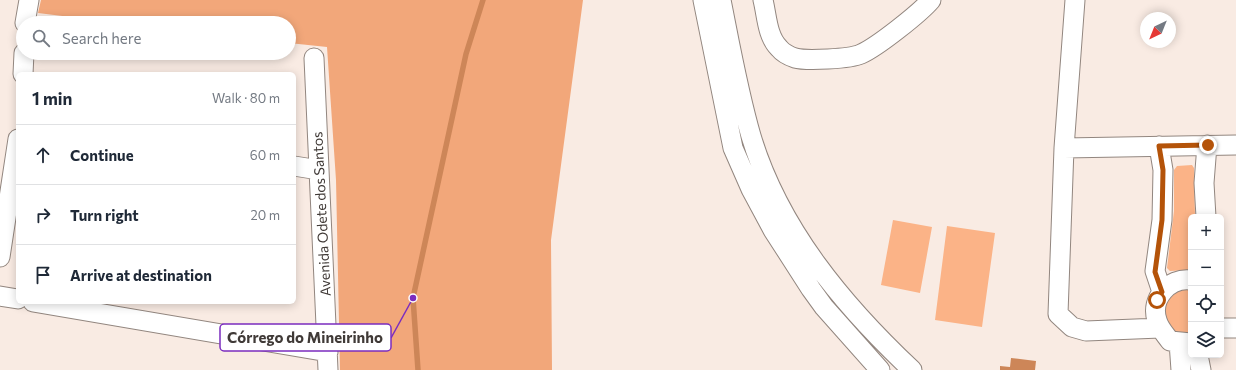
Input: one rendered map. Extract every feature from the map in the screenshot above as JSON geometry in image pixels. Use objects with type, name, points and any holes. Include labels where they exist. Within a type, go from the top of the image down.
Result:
[{"type":"street","points":[[703,0],[733,148],[751,189],[777,236],[815,295],[880,370]]},
{"type":"street","points":[[721,0],[734,68],[751,137],[771,188],[787,219],[811,258],[829,281],[890,349],[912,370]]},
{"type":"street","points":[[763,0],[770,35],[774,42],[789,55],[805,59],[848,57],[862,54],[920,11],[931,0]]},
{"type":"street","points":[[1075,0],[1064,148],[1058,314],[1072,327],[1086,331],[1160,328]]},
{"type":"street","name":"Avenida Odete dos Santos","points":[[314,58],[328,361]]},
{"type":"street","points":[[23,72],[24,60]]},
{"type":"street","points":[[1206,214],[1204,183],[1208,145]]},
{"type":"street","points":[[1064,148],[1236,145]]},
{"type":"street","points":[[1159,146],[1163,170],[1162,220],[1155,272],[1162,292]]},
{"type":"street","points":[[0,257],[16,152]]},
{"type":"street","points":[[296,166],[319,170]]},
{"type":"street","points":[[1180,370],[1185,343],[1170,341],[1160,328],[1156,319],[1155,310],[1162,292],[1178,281],[1188,280]]},
{"type":"street","points":[[0,296],[16,300]]},
{"type":"street","points":[[43,304],[328,361]]},
{"type":"street","points":[[1224,328],[1236,328]]},
{"type":"street","points":[[1199,358],[1201,370]]},
{"type":"shaded area","points":[[41,0],[583,0],[551,240],[552,370],[340,370],[336,180],[327,47],[296,44],[296,16],[62,16],[38,13]]},
{"type":"shaded area","points":[[1192,165],[1194,168],[1195,214],[1188,214],[1188,270],[1170,271],[1167,268],[1174,211],[1174,170],[1177,166]]},
{"type":"shaded area","points":[[893,220],[932,227],[920,293],[881,285]]},
{"type":"shaded area","points":[[947,226],[995,233],[982,327],[935,320]]},
{"type":"shaded area","points":[[1188,289],[1188,336],[1175,333],[1165,321],[1164,315],[1167,302],[1171,296],[1177,292]]},
{"type":"shaded area","points":[[1011,358],[1036,361],[1035,370],[1000,370],[1000,366],[1010,367]]},
{"type":"waterway","points":[[418,370],[413,298],[466,54],[483,0]]},
{"type":"place","name":"Córrego do Mineirinho","points":[[413,298]]},
{"type":"route","points":[[1157,300],[1162,292],[1155,272],[1162,220],[1163,170],[1159,146],[1208,145]]}]
